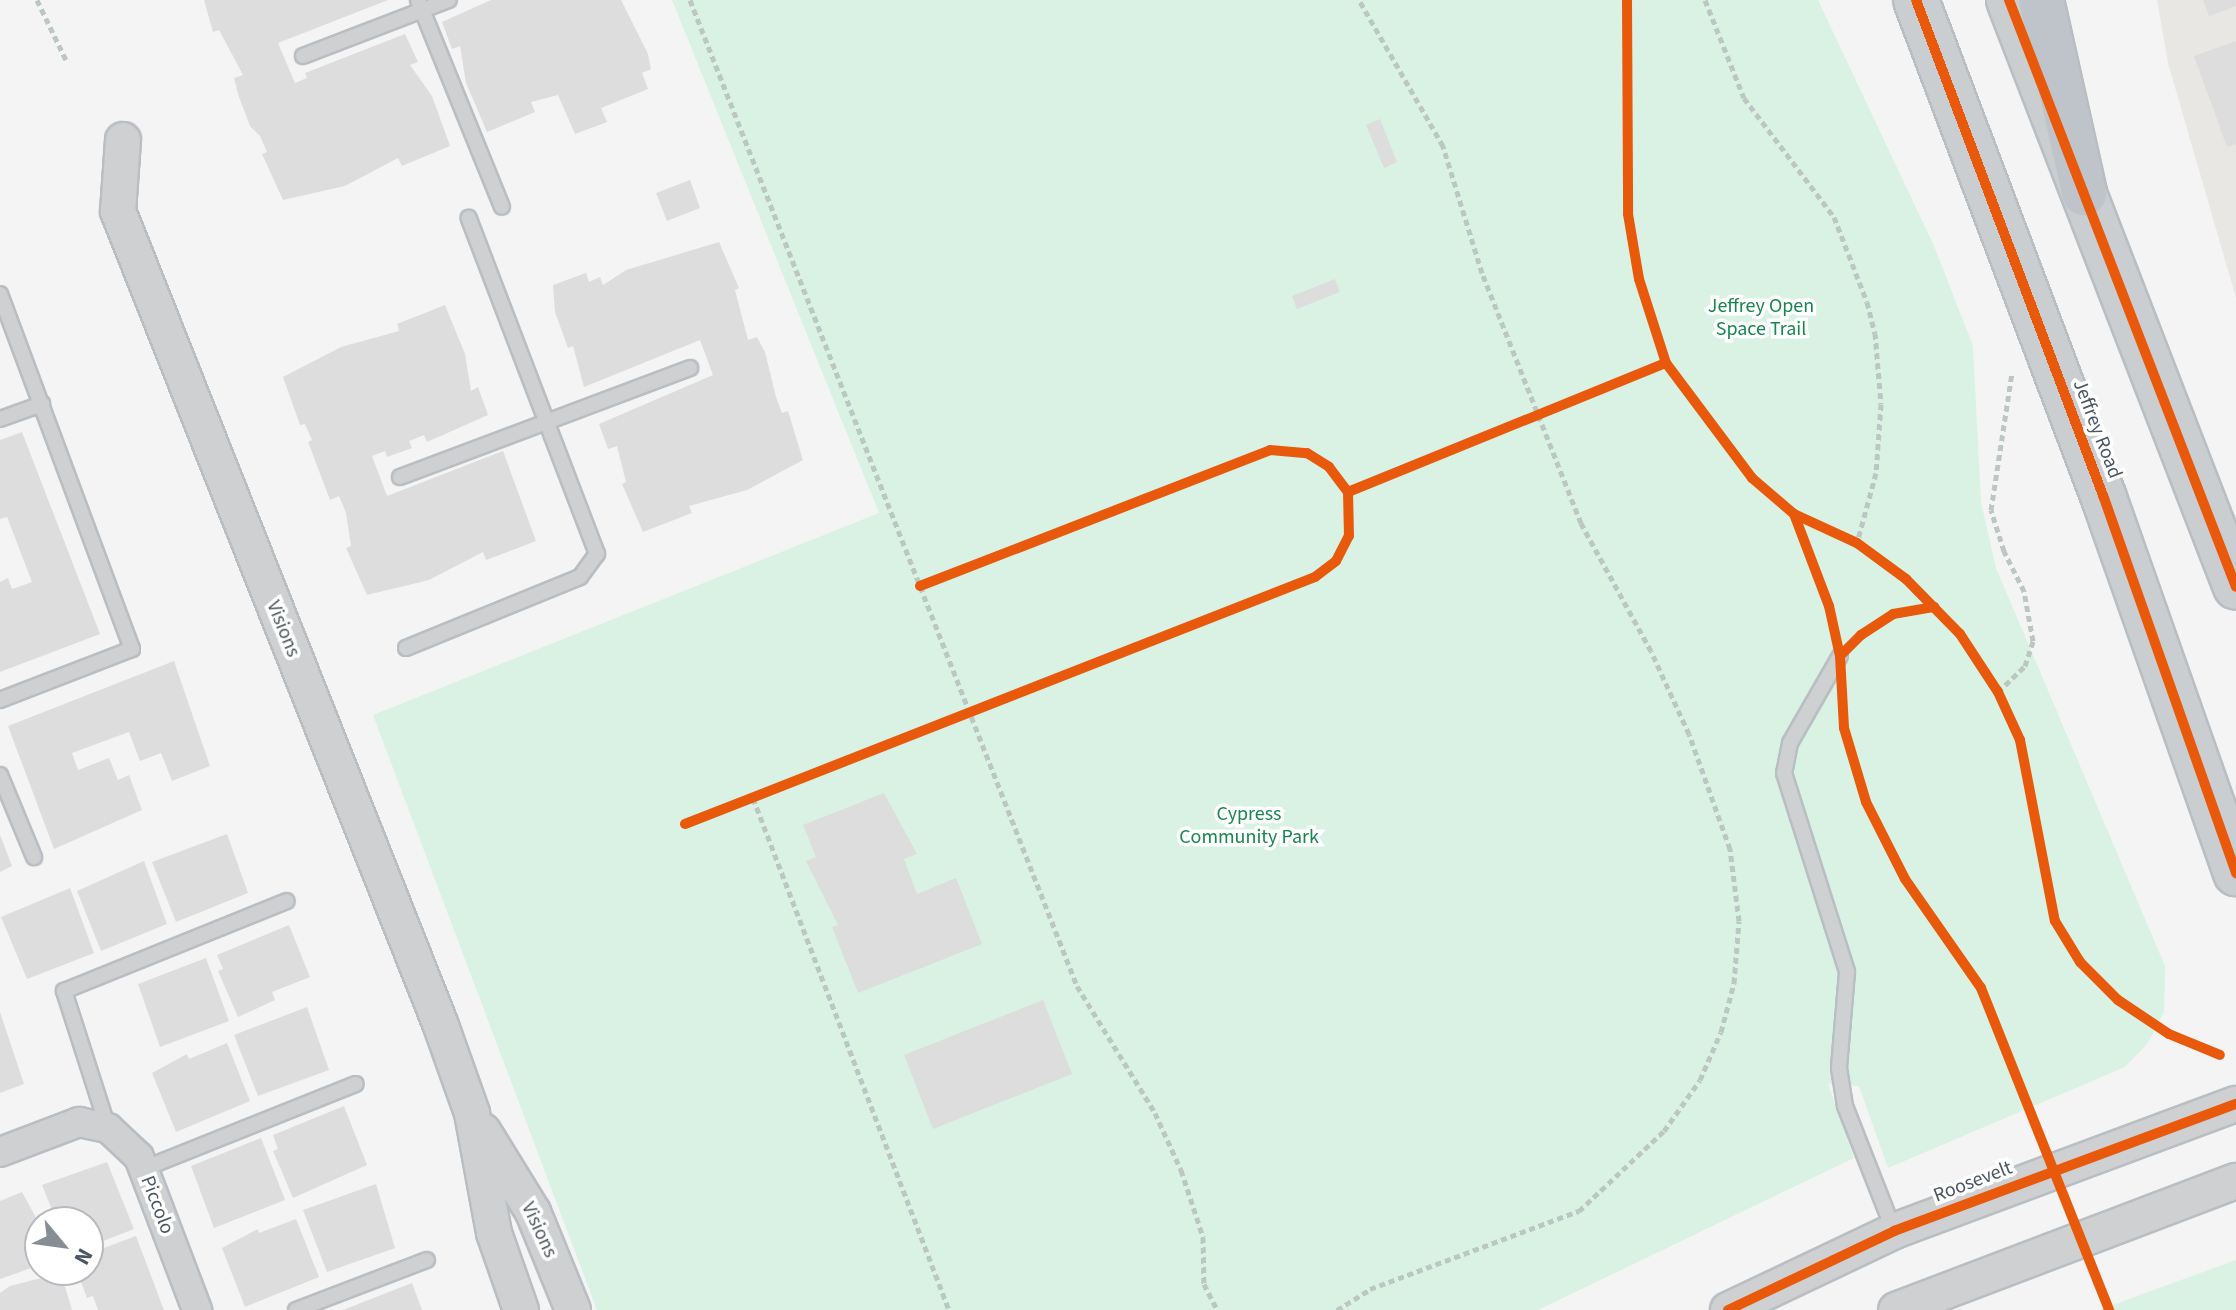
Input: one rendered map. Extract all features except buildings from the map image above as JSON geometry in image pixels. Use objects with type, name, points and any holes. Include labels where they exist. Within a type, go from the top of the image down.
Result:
[{"type":"highway","points":[[2041,0],[2084,193]]},
{"type":"main road","name":"Jeffrey Road","points":[[1916,0],[2104,498],[2236,873]]},
{"type":"main road","points":[[2009,0],[2236,587]]},
{"type":"street","name":"Visions","points":[[123,140],[118,211],[472,1113],[533,1212],[573,1310]]},
{"type":"street","name":"Roosevelt","points":[[1728,1310],[1894,1231],[2236,1104]]},
{"type":"street","name":"Visions","points":[[472,1113],[494,1233],[521,1310]]},
{"type":"street","points":[[0,1152],[79,1122],[108,1128]]},
{"type":"street","name":"Piccolo","points":[[108,1128],[139,1157],[197,1310]]},
{"type":"street","points":[[1896,1310],[2236,1181]]},
{"type":"lane","points":[[303,56],[420,5],[449,0]]},
{"type":"lane","points":[[420,5],[502,207]]},
{"type":"lane","points":[[406,648],[580,577],[597,554],[469,218]]},
{"type":"lane","points":[[0,294],[132,649],[0,700]]},
{"type":"lane","points":[[400,477],[690,368]]},
{"type":"lane","points":[[0,419],[42,404]]},
{"type":"lane","points":[[1840,656],[1790,743],[1784,773],[1847,972],[1839,1068],[1845,1106],[1894,1231]]},
{"type":"lane","points":[[0,775],[34,857]]},
{"type":"lane","points":[[108,1128],[64,991],[287,901]]},
{"type":"lane","points":[[143,1169],[356,1084]]},
{"type":"lane","points":[[296,1310],[427,1260]]},
{"type":"path","points":[[37,0],[67,62]]},
{"type":"path","points":[[690,0],[1077,986],[1155,1113],[1181,1170],[1203,1237],[1204,1284],[1217,1310]]},
{"type":"path","points":[[1337,1310],[1370,1289],[1579,1211],[1685,1105],[1710,1060],[1731,999],[1738,898],[1711,792],[1662,673],[1581,523],[1482,273],[1443,146],[1359,0]]},
{"type":"path","points":[[1705,0],[1744,98],[1834,217],[1867,302],[1881,404],[1876,473],[1857,543]]},
{"type":"path","points":[[1998,692],[2025,666],[2033,641],[2024,591],[2004,551],[1991,510],[2012,364]]},
{"type":"path","points":[[1524,421],[1553,410]]},
{"type":"path","points":[[1844,536],[1869,552]]},
{"type":"path","points":[[920,586],[934,580]]},
{"type":"path","points":[[1992,681],[2004,704]]},
{"type":"path","points":[[955,719],[984,708]]},
{"type":"path","points":[[740,803],[767,792]]},
{"type":"path","points":[[753,798],[949,1310]]},
{"type":"shaded area","points":[[2157,0],[2236,0],[2236,298],[2168,63]]},
{"type":"green space","name":"Cypress Community Park","points":[[672,0],[1818,0],[1934,246],[1973,346],[1981,502],[1996,568],[2165,966],[2164,1012],[2148,1043],[2125,1067],[1888,1168],[1859,1086],[1828,1084],[1854,1158],[1538,1310],[597,1310],[373,715],[879,513]]},
{"type":"green space","points":[[2236,1260],[2236,1310],[2099,1310]]},
{"type":"cycle path","points":[[1627,0],[1628,214],[1639,279],[1666,363],[1752,478],[1794,514],[1857,543],[1906,579],[1960,634],[1998,692],[2020,740],[2055,921],[2080,962],[2118,1000],[2169,1034],[2220,1055]]},
{"type":"cycle path","points":[[1916,0],[2104,498],[2236,873]]},
{"type":"cycle path","points":[[2009,0],[2236,587]]},
{"type":"cycle path","points":[[685,824],[1315,577],[1336,561],[1349,536],[1348,492],[1666,363]]},
{"type":"cycle path","points":[[920,586],[1270,450],[1307,453],[1329,467],[1348,492]]},
{"type":"cycle path","points":[[1794,514],[1829,606],[1840,656],[1844,728],[1866,802],[1905,879],[1981,988],[2109,1310]]},
{"type":"cycle path","points":[[1840,656],[1861,635],[1893,614],[1934,607]]},
{"type":"cycle path","points":[[1728,1310],[1894,1231],[2236,1104]]},
{"type":"park label","name":"Jeffrey Open Space Trail","points":[[1761,318]]}]
